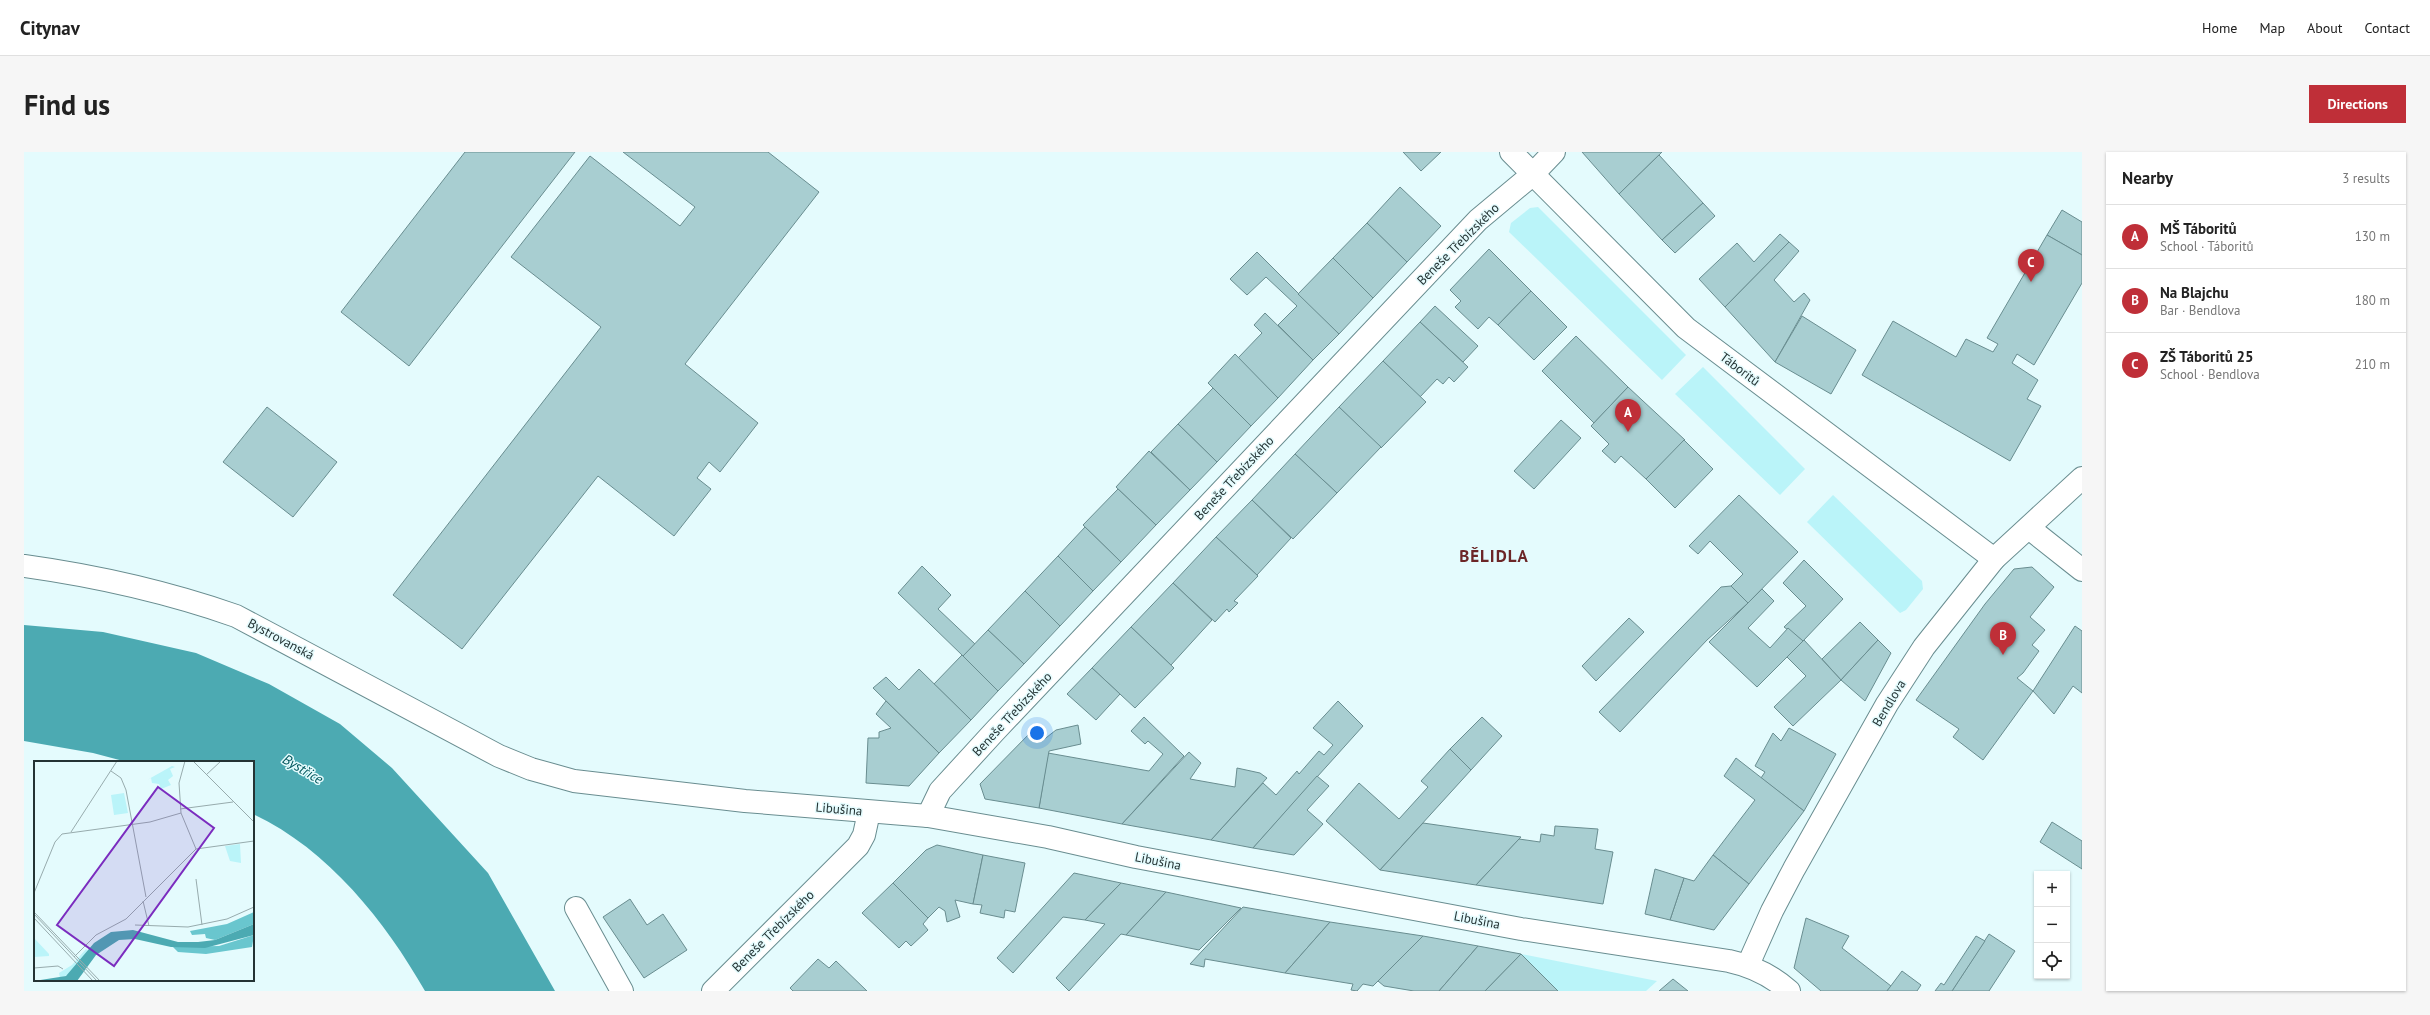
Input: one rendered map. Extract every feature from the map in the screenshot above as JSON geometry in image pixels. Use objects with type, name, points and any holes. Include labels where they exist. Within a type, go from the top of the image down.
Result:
[{"type":"street","name":"Táboritů","points":[[1511,152],[1532,175],[1686,328],[1994,559]]},
{"type":"street","name":"Beneše Třebízského","points":[[928,816],[940,791],[994,732],[1478,220],[1532,175],[1554,152]]},
{"type":"street","name":"Bendlova","points":[[1748,965],[1772,911],[1791,876],[1887,704],[1924,647],[1994,559],[2082,478]]},
{"type":"street","points":[[2029,528],[2082,570]]},
{"type":"street","name":"Bystrovanská","points":[[24,566],[85,575],[140,587],[199,603],[236,616],[489,751],[519,764]]},
{"type":"street","name":"Libušina","points":[[519,764],[574,781],[745,801],[928,816],[1048,836],[1136,857],[1520,928],[1748,965],[1774,979],[1789,991]]},
{"type":"street","name":"Beneše Třebízského","points":[[713,991],[858,846],[864,835],[868,812]]},
{"type":"street","points":[[576,908],[622,991]]},
{"type":"shaded area","points":[[1538,207],[1686,355],[1662,380],[1509,232],[1511,223],[1530,208]]},
{"type":"shaded area","points":[[1703,367],[1805,469],[1780,495],[1675,394]]},
{"type":"shaded area","points":[[1833,495],[1922,581],[1923,589],[1906,610],[1900,613],[1807,522]]},
{"type":"shaded area","points":[[1521,954],[1657,981],[1646,991],[1558,991]]},
{"type":"water","name":"Bystřice","points":[[24,625],[103,632],[196,653],[269,684],[340,724],[392,768],[488,873],[555,991],[425,991],[392,939],[373,913],[352,889],[330,867],[306,847],[280,829],[254,815],[254,761],[123,761],[93,753],[24,741]]},
{"type":"building","points":[[465,152],[575,152],[409,366],[341,312]]},
{"type":"building","points":[[623,152],[768,152],[819,192],[685,364],[758,423],[720,472],[709,462],[697,478],[711,489],[674,536],[598,476],[462,649],[393,595],[601,327],[511,257],[590,156],[680,226],[695,207]]},
{"type":"building","points":[[1403,152],[1441,152],[1421,171]]},
{"type":"building","points":[[1582,152],[1662,152],[1619,194]]},
{"type":"building","points":[[1659,155],[1703,203],[1662,240],[1619,194]]},
{"type":"building","points":[[1400,187],[1441,226],[1407,262],[1367,223]]},
{"type":"building","points":[[1703,203],[1715,216],[1675,253],[1662,240]]},
{"type":"building","points":[[2062,210],[2082,222],[2082,255],[2047,235]]},
{"type":"building","points":[[1367,223],[1407,262],[1373,298],[1333,258]]},
{"type":"building","points":[[1780,234],[1789,242],[1725,307],[1699,279],[1737,243],[1754,262]]},
{"type":"building","points":[[2047,235],[2082,255],[2082,283],[2034,365],[2017,354],[2012,363],[2038,380],[2027,399],[2041,406],[2010,461],[1862,375],[1893,321],[1956,357],[1966,339],[1993,352],[1998,344],[1987,338]]},
{"type":"building","points":[[1789,242],[1799,251],[1774,280],[1794,302],[1804,293],[1810,300],[1775,362],[1725,307]]},
{"type":"building","points":[[1489,249],[1531,291],[1498,325],[1489,317],[1478,329],[1455,307],[1461,301],[1450,290]]},
{"type":"building","points":[[1257,252],[1339,334],[1313,360],[1278,325],[1297,306],[1266,277],[1247,295],[1230,279]]},
{"type":"building","points":[[1333,258],[1373,298],[1339,334],[1298,294]]},
{"type":"building","points":[[1531,291],[1567,327],[1534,360],[1498,325]]},
{"type":"building","points":[[1435,306],[1478,346],[1463,362],[1420,322]]},
{"type":"building","points":[[1265,313],[1313,360],[1278,398],[1238,358],[1262,333],[1254,325]]},
{"type":"building","points":[[1802,316],[1856,350],[1831,394],[1775,362]]},
{"type":"building","points":[[1420,322],[1468,367],[1454,382],[1449,377],[1443,384],[1437,379],[1420,397],[1383,361]]},
{"type":"building","points":[[1576,336],[1628,387],[1594,423],[1542,371]]},
{"type":"building","points":[[1235,354],[1278,398],[1251,426],[1208,383]]},
{"type":"building","points":[[1383,361],[1426,402],[1381,448],[1339,407]]},
{"type":"building","points":[[1628,387],[1685,440],[1646,479],[1621,456],[1615,463],[1602,451],[1609,444],[1591,426]]},
{"type":"building","points":[[1213,388],[1251,426],[1217,462],[1178,424]]},
{"type":"building","points":[[267,407],[337,462],[293,517],[223,462]]},
{"type":"building","points":[[1339,407],[1381,447],[1337,493],[1295,454]]},
{"type":"building","points":[[1561,420],[1581,438],[1534,489],[1514,471]]},
{"type":"building","points":[[1178,424],[1217,462],[1190,490],[1151,452]]},
{"type":"building","points":[[1684,440],[1713,469],[1675,508],[1646,479]]},
{"type":"building","points":[[1149,451],[1190,490],[1156,525],[1116,487]]},
{"type":"building","points":[[1295,454],[1337,493],[1293,539],[1252,500]]},
{"type":"building","points":[[1118,489],[1156,525],[1121,562],[1083,525]]},
{"type":"building","points":[[1739,495],[1798,552],[1748,603],[1731,586],[1743,574],[1710,541],[1698,554],[1689,546]]},
{"type":"building","points":[[1252,500],[1291,538],[1257,575],[1216,537]]},
{"type":"building","points":[[1085,527],[1121,562],[1093,591],[1058,556]]},
{"type":"building","points":[[1216,537],[1258,576],[1234,601],[1238,603],[1229,612],[1227,609],[1215,622],[1173,583]]},
{"type":"building","points":[[1058,556],[1093,591],[1060,626],[1025,591]]},
{"type":"building","points":[[1804,560],[1843,599],[1803,641],[1784,627],[1806,606],[1783,583]]},
{"type":"building","points":[[922,566],[951,595],[938,609],[975,644],[963,656],[898,593]]},
{"type":"building","points":[[2032,567],[2054,587],[2030,617],[2045,630],[2032,645],[2039,651],[2023,673],[2017,678],[2033,691],[1983,760],[1953,737],[1959,729],[1916,700],[1985,604],[2014,569]]},
{"type":"building","points":[[1173,583],[1212,620],[1171,665],[1131,627]]},
{"type":"building","points":[[1731,586],[1748,603],[1707,640],[1620,732],[1599,712],[1721,587]]},
{"type":"building","points":[[1762,589],[1774,601],[1748,628],[1770,648],[1788,628],[1803,641],[1757,687],[1709,642]]},
{"type":"building","points":[[1025,591],[1060,626],[1024,664],[988,630]]},
{"type":"building","points":[[1629,618],[1644,632],[1596,681],[1582,666]]},
{"type":"building","points":[[1860,622],[1878,640],[1841,680],[1822,659]]},
{"type":"building","points":[[2075,626],[2082,631],[2082,693],[2073,686],[2054,714],[2033,691]]},
{"type":"building","points":[[1131,627],[1174,668],[1135,708],[1092,668]]},
{"type":"building","points":[[988,630],[1024,664],[998,691],[963,656]]},
{"type":"building","points":[[1804,640],[1841,680],[1793,726],[1774,707],[1806,676],[1787,657]]},
{"type":"building","points":[[1878,640],[1891,653],[1865,701],[1841,680]]},
{"type":"building","points":[[962,655],[998,691],[971,720],[934,684]]},
{"type":"building","points":[[1092,668],[1120,694],[1096,720],[1067,694]]},
{"type":"building","points":[[919,669],[971,720],[939,753],[873,688],[886,677],[899,690]]},
{"type":"building","points":[[886,701],[939,753],[909,786],[866,783],[868,738],[879,738],[879,732],[891,728],[876,714]]},
{"type":"building","points":[[1338,701],[1363,726],[1253,848],[1211,840],[1263,783],[1276,795],[1297,771],[1299,774],[1319,751],[1324,755],[1333,745],[1313,728]]},
{"type":"building","points":[[1144,717],[1184,756],[1122,824],[1039,808],[1048,753],[1149,771],[1163,754],[1148,741],[1145,744],[1131,731]]},
{"type":"building","points":[[1482,717],[1502,736],[1471,770],[1450,749]]},
{"type":"building","points":[[1078,725],[1081,744],[1049,751],[1039,808],[985,799],[980,784],[1032,731],[1042,741],[1056,730]]},
{"type":"building","points":[[1789,728],[1836,754],[1804,811],[1761,778],[1765,772],[1755,766],[1773,733],[1781,741]]},
{"type":"building","points":[[1450,749],[1471,770],[1380,870],[1326,821],[1359,783],[1399,819],[1428,787],[1421,781]]},
{"type":"building","points":[[1189,752],[1201,763],[1190,779],[1235,787],[1237,768],[1260,773],[1267,778],[1211,840],[1122,824]]},
{"type":"building","points":[[1736,758],[1804,811],[1749,884],[1713,855],[1755,800],[1724,776]]},
{"type":"building","points":[[1317,776],[1329,786],[1307,810],[1323,824],[1294,855],[1253,848]]},
{"type":"building","points":[[2052,822],[2082,841],[2082,869],[2040,842]]},
{"type":"building","points":[[1423,823],[1521,837],[1476,885],[1380,870]]},
{"type":"building","points":[[1555,826],[1598,829],[1595,849],[1613,852],[1603,904],[1476,885],[1519,839],[1540,842],[1541,834],[1554,836]]},
{"type":"building","points":[[937,845],[983,855],[973,904],[955,900],[960,917],[947,922],[945,911],[939,907],[928,918],[893,883],[926,850]]},
{"type":"building","points":[[983,855],[1025,863],[1015,912],[1005,910],[1004,918],[980,913],[982,905],[973,904]]},
{"type":"building","points":[[1713,855],[1749,884],[1714,930],[1670,920],[1684,878],[1694,881]]},
{"type":"building","points":[[1655,869],[1684,878],[1670,920],[1645,914]]},
{"type":"building","points":[[1074,873],[1121,883],[1085,920],[1063,917],[1013,973],[997,958]]},
{"type":"building","points":[[893,883],[928,918],[923,924],[928,930],[911,946],[906,941],[899,948],[862,913]]},
{"type":"building","points":[[1121,883],[1166,892],[1126,935],[1121,934],[1069,991],[1056,978],[1105,924],[1085,920]]},
{"type":"building","points":[[1166,892],[1241,908],[1199,950],[1126,935]]},
{"type":"building","points":[[630,899],[647,925],[663,914],[687,950],[644,978],[603,917]]},
{"type":"building","points":[[1243,907],[1330,922],[1285,973],[1205,959],[1204,967],[1190,964]]},
{"type":"building","points":[[1806,918],[1849,936],[1842,948],[1891,986],[1887,991],[1821,991],[1794,968]]},
{"type":"building","points":[[1330,922],[1423,936],[1373,986],[1363,984],[1357,991],[1351,990],[1353,984],[1285,973]]},
{"type":"building","points":[[1989,934],[2015,951],[1989,991],[1952,991]]},
{"type":"building","points":[[1423,936],[1478,946],[1439,991],[1414,991],[1384,986],[1378,981]]},
{"type":"building","points":[[1976,936],[1985,941],[1952,991],[1935,991],[1941,983],[1944,985]]},
{"type":"building","points":[[1478,946],[1521,954],[1485,991],[1439,991]]},
{"type":"building","points":[[1521,954],[1558,991],[1485,991]]},
{"type":"building","points":[[818,959],[829,968],[836,961],[867,991],[793,991],[790,988]]},
{"type":"building","points":[[1902,971],[1921,985],[1917,991],[1887,991]]},
{"type":"building","points":[[1673,979],[1688,991],[1659,991]]},
{"type":"place","name":"ZŠ Táboritů 25","points":[[2031,282]]},
{"type":"place","name":"MŠ Táboritů","points":[[1628,432]]},
{"type":"place","name":"Na Blajchu","points":[[2003,655]]},
{"type":"district","name":"BĚLIDLA","points":[[1494,556]]}]
